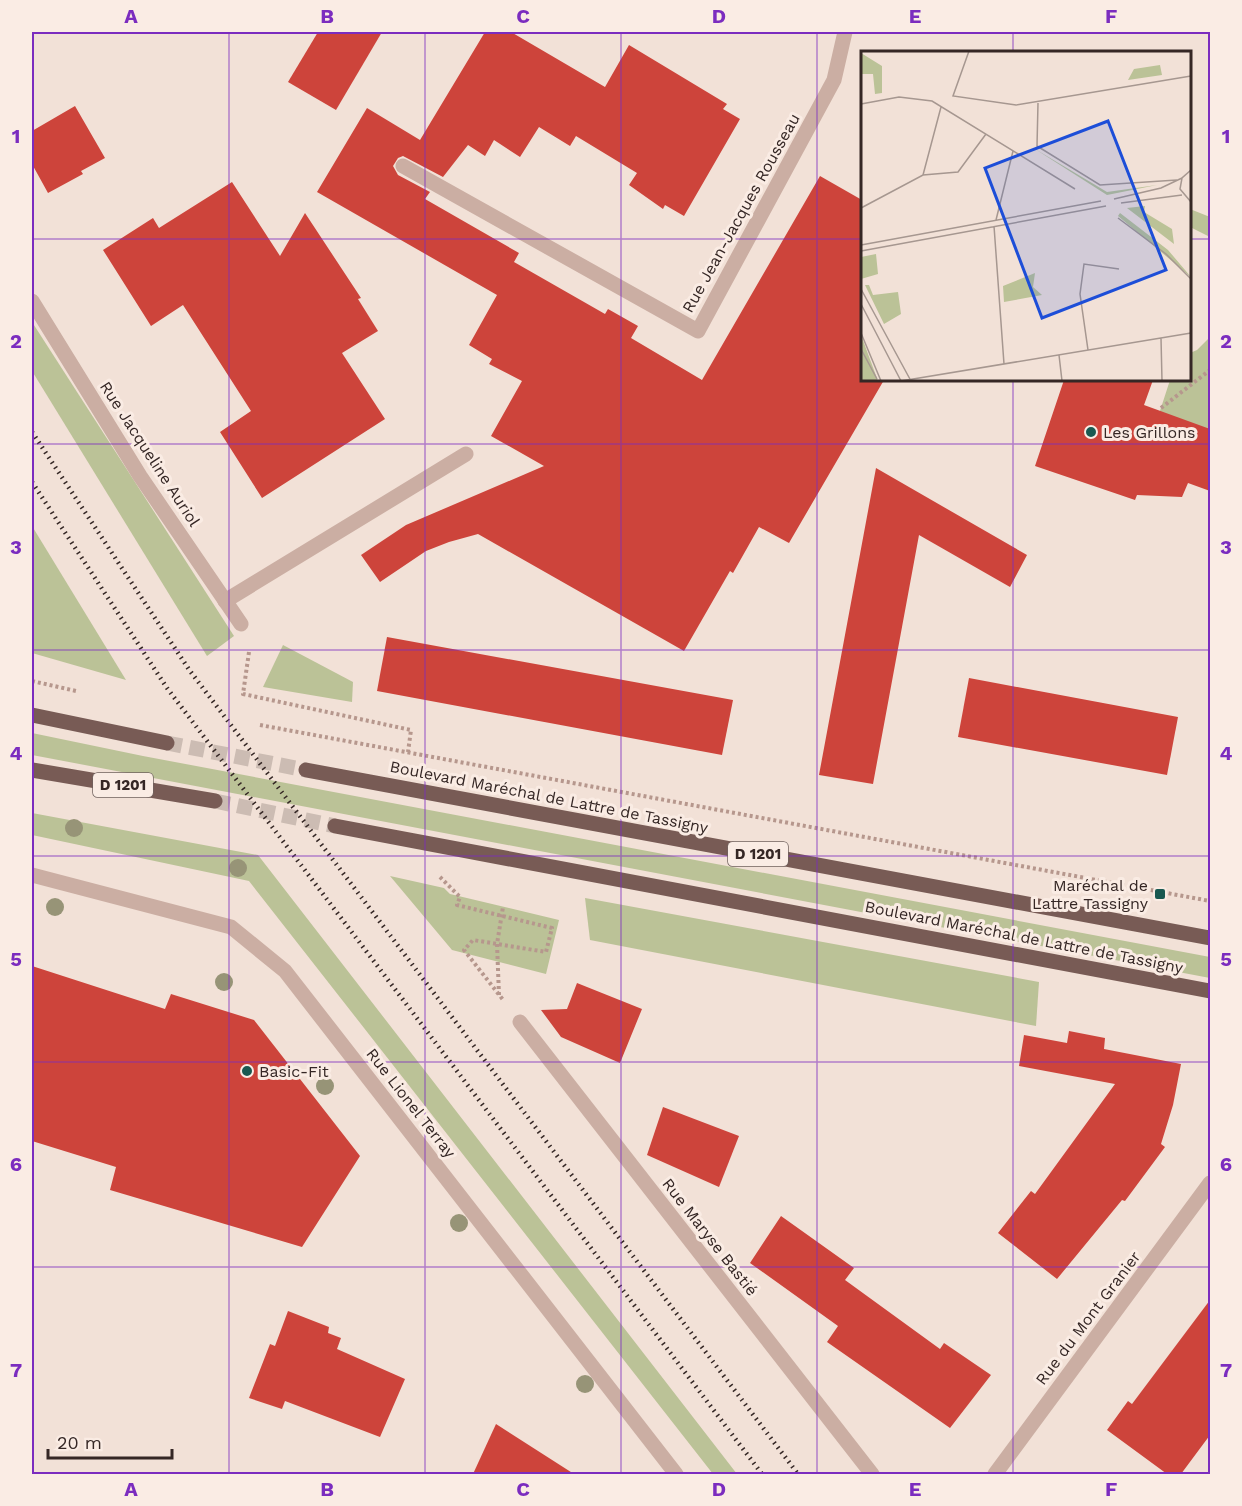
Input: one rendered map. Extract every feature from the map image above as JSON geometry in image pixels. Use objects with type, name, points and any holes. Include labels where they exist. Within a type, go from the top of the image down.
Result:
[{"type":"main road","points":[[32,716],[167,743]]},
{"type":"main road","name":"D 1201","points":[[32,770],[215,801]]},
{"type":"main road","name":"Boulevard Maréchal de Lattre de Tassigny","points":[[306,770],[1210,939]]},
{"type":"main road","name":"Boulevard Maréchal de Lattre de Tassigny","points":[[335,826],[1210,991]]},
{"type":"street","name":"Rue Jean-Jacques Rousseau","points":[[403,166],[698,331],[834,80],[845,32]]},
{"type":"street","name":"Rue Jacqueline Auriol","points":[[32,300],[140,476],[241,624]]},
{"type":"street","points":[[225,601],[466,454]]},
{"type":"street","name":"Rue Lionel Terray","points":[[32,875],[231,927],[285,971],[676,1474]]},
{"type":"street","name":"Rue Maryse Bastié","points":[[520,1022],[872,1474]]},
{"type":"street","name":"Rue du Mont Granier","points":[[995,1474],[1210,1183]]},
{"type":"path","points":[[1161,408],[1210,370]]},
{"type":"path","points":[[241,624],[250,646],[243,694],[411,730],[408,752]]},
{"type":"path","points":[[260,725],[1210,901]]},
{"type":"path","points":[[460,799],[468,763]]},
{"type":"path","points":[[430,844],[435,872],[460,897],[457,905],[552,928],[546,952],[473,940],[464,950],[520,1022]]},
{"type":"path","points":[[499,995],[497,944],[503,907]]},
{"type":"green space","points":[[1191,209],[1210,217],[1210,237],[1191,228]]},
{"type":"green space","points":[[32,322],[234,636],[207,656],[32,371]]},
{"type":"green space","points":[[1210,337],[1210,430],[1159,414],[1170,381],[1191,381],[1191,353],[1197,350]]},
{"type":"green space","points":[[32,526],[126,680],[32,653]]},
{"type":"green space","points":[[283,645],[353,682],[352,702],[263,687]]},
{"type":"green space","points":[[32,733],[143,756],[1210,957],[1210,978],[32,755]]},
{"type":"green space","points":[[32,813],[258,855],[737,1474],[713,1474],[249,881],[32,835]]},
{"type":"green space","points":[[390,876],[444,888],[450,894],[559,920],[546,974],[452,950]]},
{"type":"green space","points":[[585,898],[1039,982],[1036,1026],[590,940]]},
{"type":"building","points":[[318,32],[382,32],[336,110],[288,82]]},
{"type":"building","points":[[485,32],[511,32],[605,87],[629,45],[727,104],[723,109],[740,119],[684,216],[665,205],[663,209],[629,185],[637,173],[576,136],[570,146],[539,127],[520,157],[494,140],[485,156],[468,145],[443,177],[403,156],[398,158],[393,166],[398,175],[430,192],[425,199],[519,253],[514,262],[605,314],[608,309],[638,326],[631,338],[702,380],[820,176],[861,199],[861,381],[883,381],[789,543],[759,527],[733,573],[730,571],[684,651],[478,534],[426,551],[380,582],[361,555],[406,525],[544,466],[491,436],[522,381],[489,364],[492,359],[469,345],[497,295],[317,192],[367,108],[420,140]]},
{"type":"building","points":[[75,106],[105,158],[81,171],[83,174],[48,193],[32,164],[32,131]]},
{"type":"building","points":[[232,182],[280,256],[305,213],[361,298],[358,299],[378,331],[342,353],[385,419],[262,498],[220,432],[251,411],[183,305],[151,326],[103,250],[153,218],[159,228]]},
{"type":"building","points":[[1064,381],[1153,381],[1144,405],[1210,429],[1210,491],[1188,483],[1182,497],[1137,495],[1135,500],[1035,466]]},
{"type":"building","points":[[876,468],[1027,555],[1010,587],[919,535],[873,784],[819,775]]},
{"type":"building","points":[[387,637],[733,700],[722,755],[377,691]]},
{"type":"building","points":[[969,678],[1178,717],[1167,775],[958,737]]},
{"type":"building","points":[[32,966],[165,1009],[171,994],[254,1020],[360,1156],[302,1247],[110,1190],[116,1167],[32,1141]]},
{"type":"building","points":[[577,983],[642,1009],[620,1063],[561,1037],[541,1010],[567,1009]]},
{"type":"building","points":[[1069,1031],[1105,1038],[1104,1049],[1181,1064],[1173,1105],[1161,1144],[1165,1147],[1125,1201],[1122,1200],[1057,1279],[998,1233],[1031,1191],[1035,1194],[1115,1084],[1019,1066],[1024,1035],[1067,1043]]},
{"type":"building","points":[[663,1107],[739,1136],[719,1187],[647,1155]]},
{"type":"building","points":[[781,1216],[854,1268],[845,1280],[940,1349],[944,1343],[991,1375],[950,1428],[827,1342],[838,1326],[750,1263]]},
{"type":"building","points":[[1210,1300],[1210,1435],[1181,1474],[1167,1474],[1107,1430],[1128,1401],[1132,1404]]},
{"type":"building","points":[[288,1311],[329,1327],[328,1333],[341,1338],[337,1349],[405,1379],[380,1437],[285,1401],[282,1409],[249,1398],[270,1344],[275,1346]]},
{"type":"building","points":[[496,1424],[574,1474],[473,1474]]},
{"type":"tunnel","points":[[167,743],[306,770]]},
{"type":"tunnel","points":[[215,801],[335,826]]},
{"type":"railway","points":[[32,432],[190,671],[798,1474]]},
{"type":"railway","points":[[32,482],[167,688],[762,1474]]},
{"type":"place","name":"Les Grillons","points":[[1091,432]]},
{"type":"place","name":"Maréchal de Lattre Tassigny","points":[[1160,894]]},
{"type":"place","name":"Basic-Fit","points":[[247,1071]]}]
